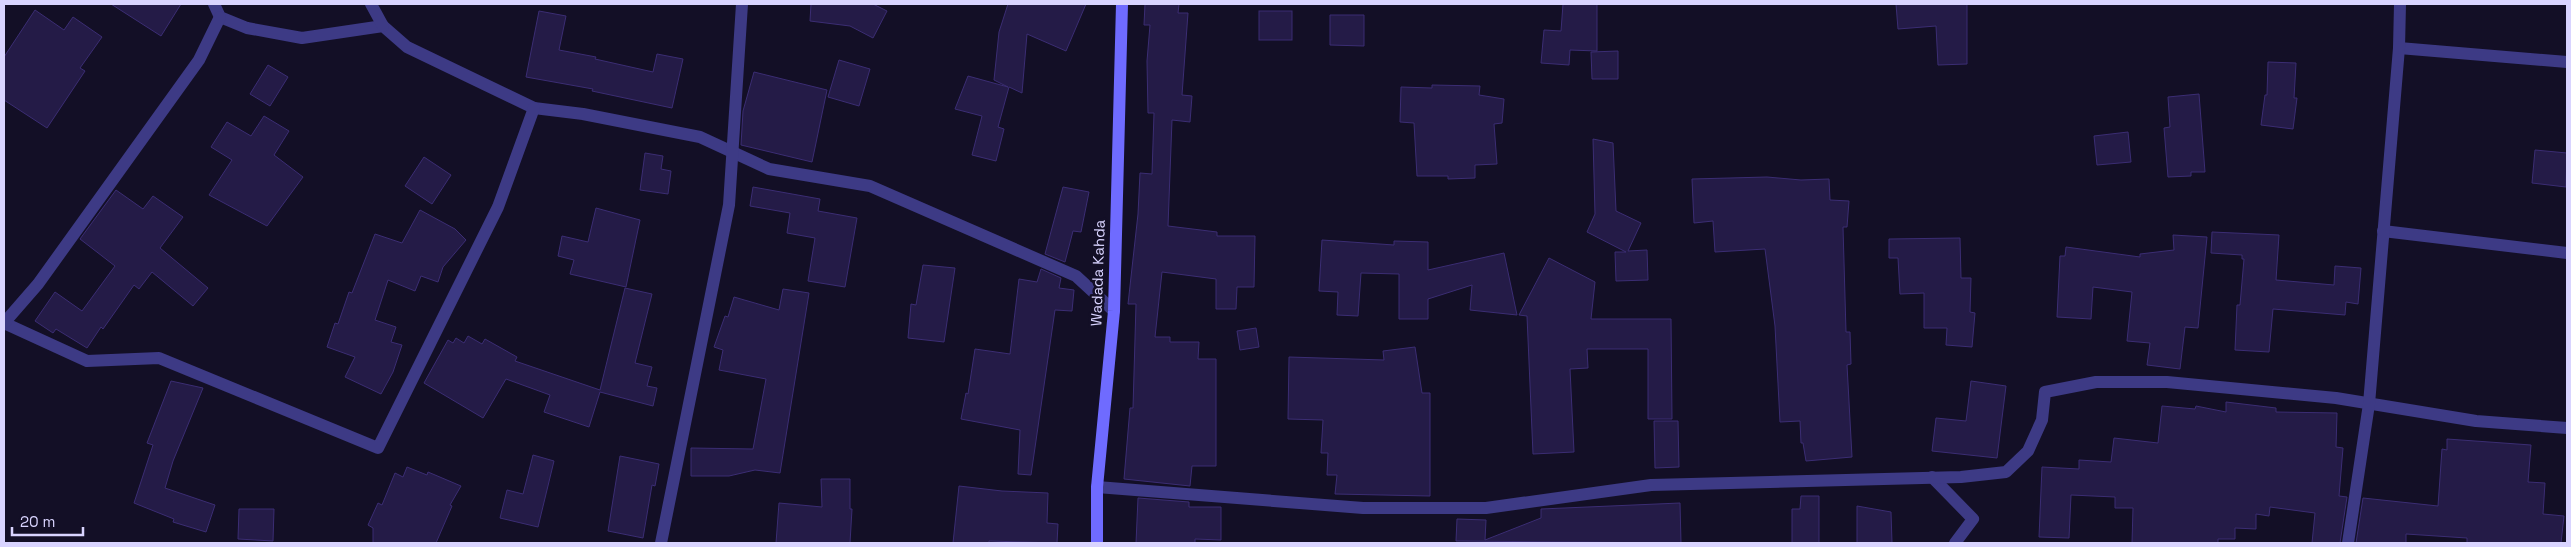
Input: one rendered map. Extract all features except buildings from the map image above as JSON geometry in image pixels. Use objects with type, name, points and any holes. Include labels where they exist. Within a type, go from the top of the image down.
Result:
[{"type":"main road","name":"Wadada Kahda","points":[[1097,543],[1097,487],[1114,311],[1122,4]]},
{"type":"street","points":[[214,4],[220,17],[247,28],[302,38],[383,26]]},
{"type":"street","points":[[371,4],[383,26],[407,47],[534,108],[583,114],[700,137],[768,169],[870,186],[1076,276],[1114,311]]},
{"type":"street","points":[[661,543],[729,205],[742,4]]},
{"type":"street","points":[[2348,543],[2369,404],[2399,48],[2400,4]]},
{"type":"street","points":[[220,17],[199,60],[38,284],[4,323],[87,361],[159,358],[378,448],[498,207],[534,108]]},
{"type":"street","points":[[2399,48],[2567,62]]},
{"type":"street","points":[[2383,231],[2567,253]]},
{"type":"street","points":[[1097,487],[1363,508],[1486,508],[1651,485],[1961,477],[2006,472],[2028,451],[2042,420],[2045,392],[2096,382],[2167,382],[2254,390],[2369,404],[2476,421],[2567,428]]},
{"type":"street","points":[[1932,477],[1973,519],[1955,543]]}]
